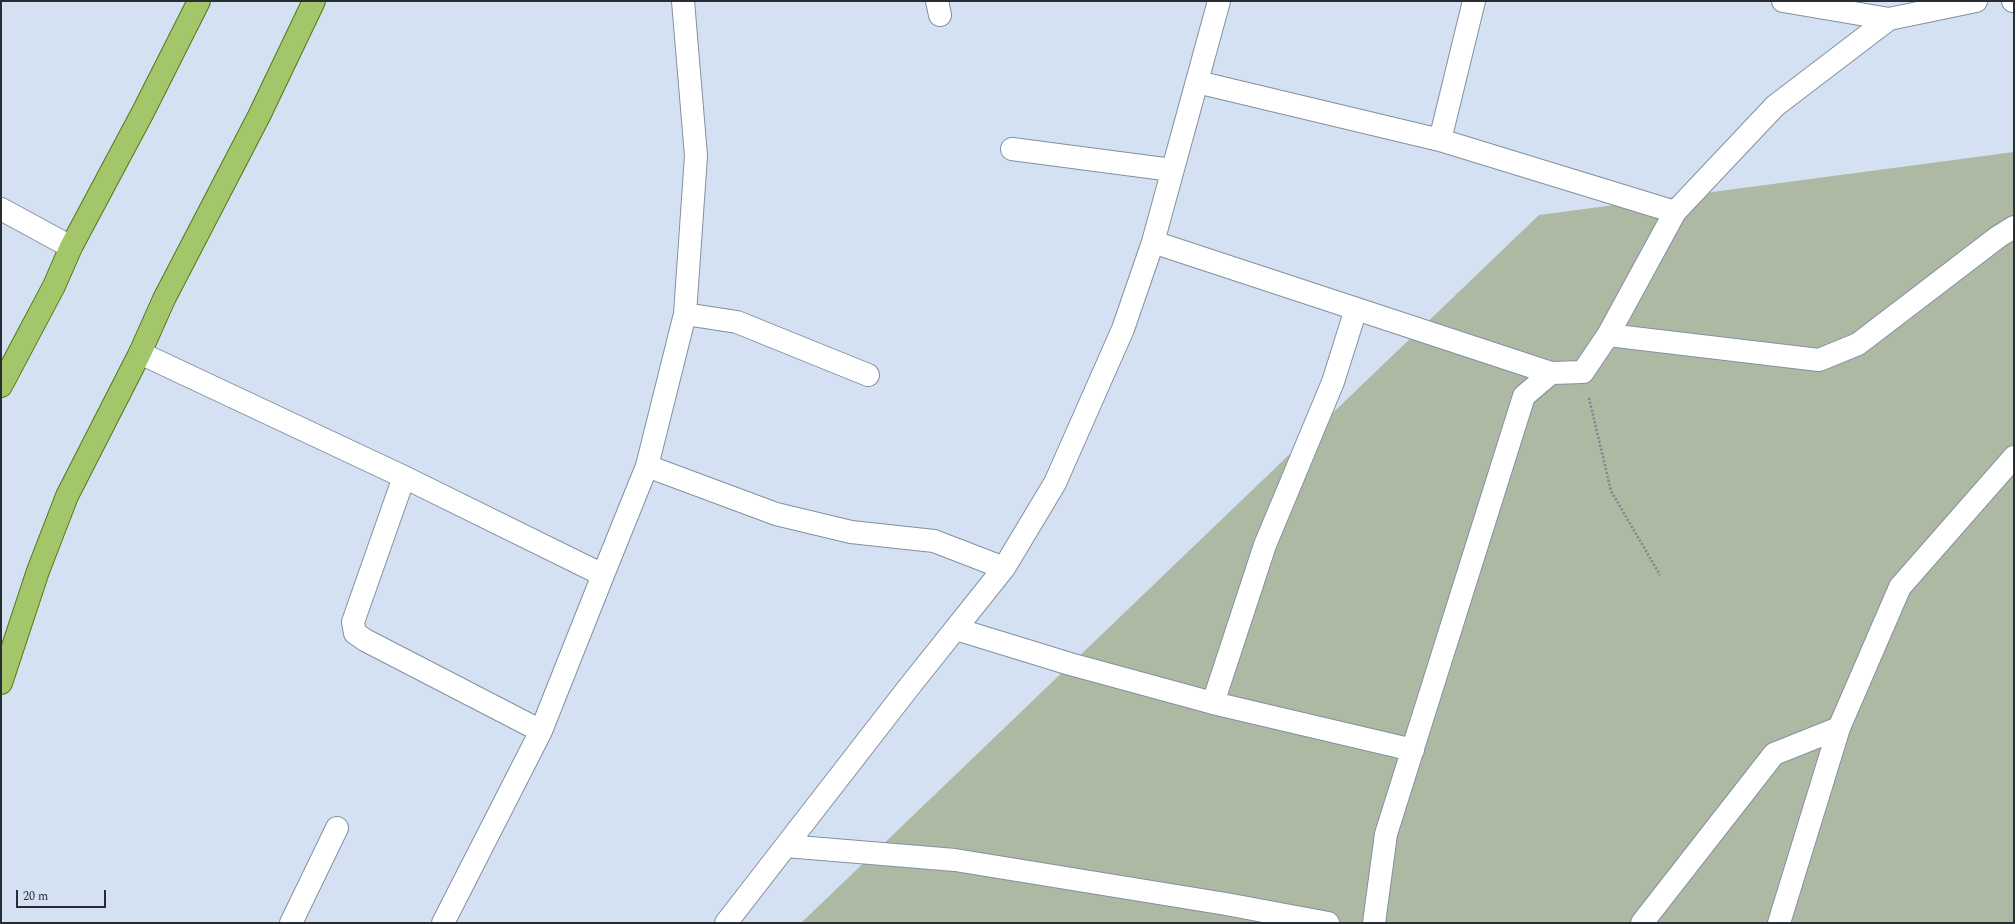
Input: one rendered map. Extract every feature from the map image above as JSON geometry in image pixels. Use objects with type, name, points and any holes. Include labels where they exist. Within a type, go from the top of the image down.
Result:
[{"type":"main road","points":[[1,386],[54,286],[71,247],[143,112],[199,1]]},
{"type":"main road","points":[[1,683],[38,571],[67,496],[140,353],[164,299],[259,116],[314,1]]},
{"type":"street","points":[[442,923],[541,731],[647,466],[685,314],[696,156],[683,1]]},
{"type":"street","points":[[726,923],[1004,568],[1055,483],[1123,329],[1153,242],[1219,1]]},
{"type":"street","points":[[1440,140],[1474,1]]},
{"type":"street","points":[[1783,1],[1889,19],[1976,1]]},
{"type":"street","points":[[1153,242],[1550,373],[1583,372],[1608,335],[1675,212],[1774,106],[1889,19]]},
{"type":"street","points":[[1197,82],[1440,140],[1675,212]]},
{"type":"street","points":[[1012,149],[1172,170]]},
{"type":"street","points":[[1,209],[71,247]]},
{"type":"street","points":[[1608,335],[1819,360],[1858,344],[1998,237],[2014,227]]},
{"type":"street","points":[[1213,703],[1265,545],[1333,382],[1356,309]]},
{"type":"street","points":[[685,314],[737,322],[868,375]]},
{"type":"street","points":[[140,353],[404,477],[603,575]]},
{"type":"street","points":[[1374,923],[1386,834],[1524,396],[1550,373]]},
{"type":"street","points":[[1779,923],[1839,728],[1900,587],[2014,457]]},
{"type":"street","points":[[647,466],[776,514],[851,532],[934,541],[1004,568]]},
{"type":"street","points":[[404,477],[353,622],[355,633],[365,640],[541,731]]},
{"type":"street","points":[[956,629],[1070,664],[1213,703],[1413,750]]},
{"type":"street","points":[[1642,923],[1774,754],[1839,728]]},
{"type":"street","points":[[291,923],[337,828]]},
{"type":"street","points":[[786,846],[955,860],[1226,904],[1328,923]]},
{"type":"path","points":[[1583,372],[1611,491],[1660,575]]},
{"type":"green space","points":[[2014,152],[2014,923],[801,923],[1539,215]]}]
